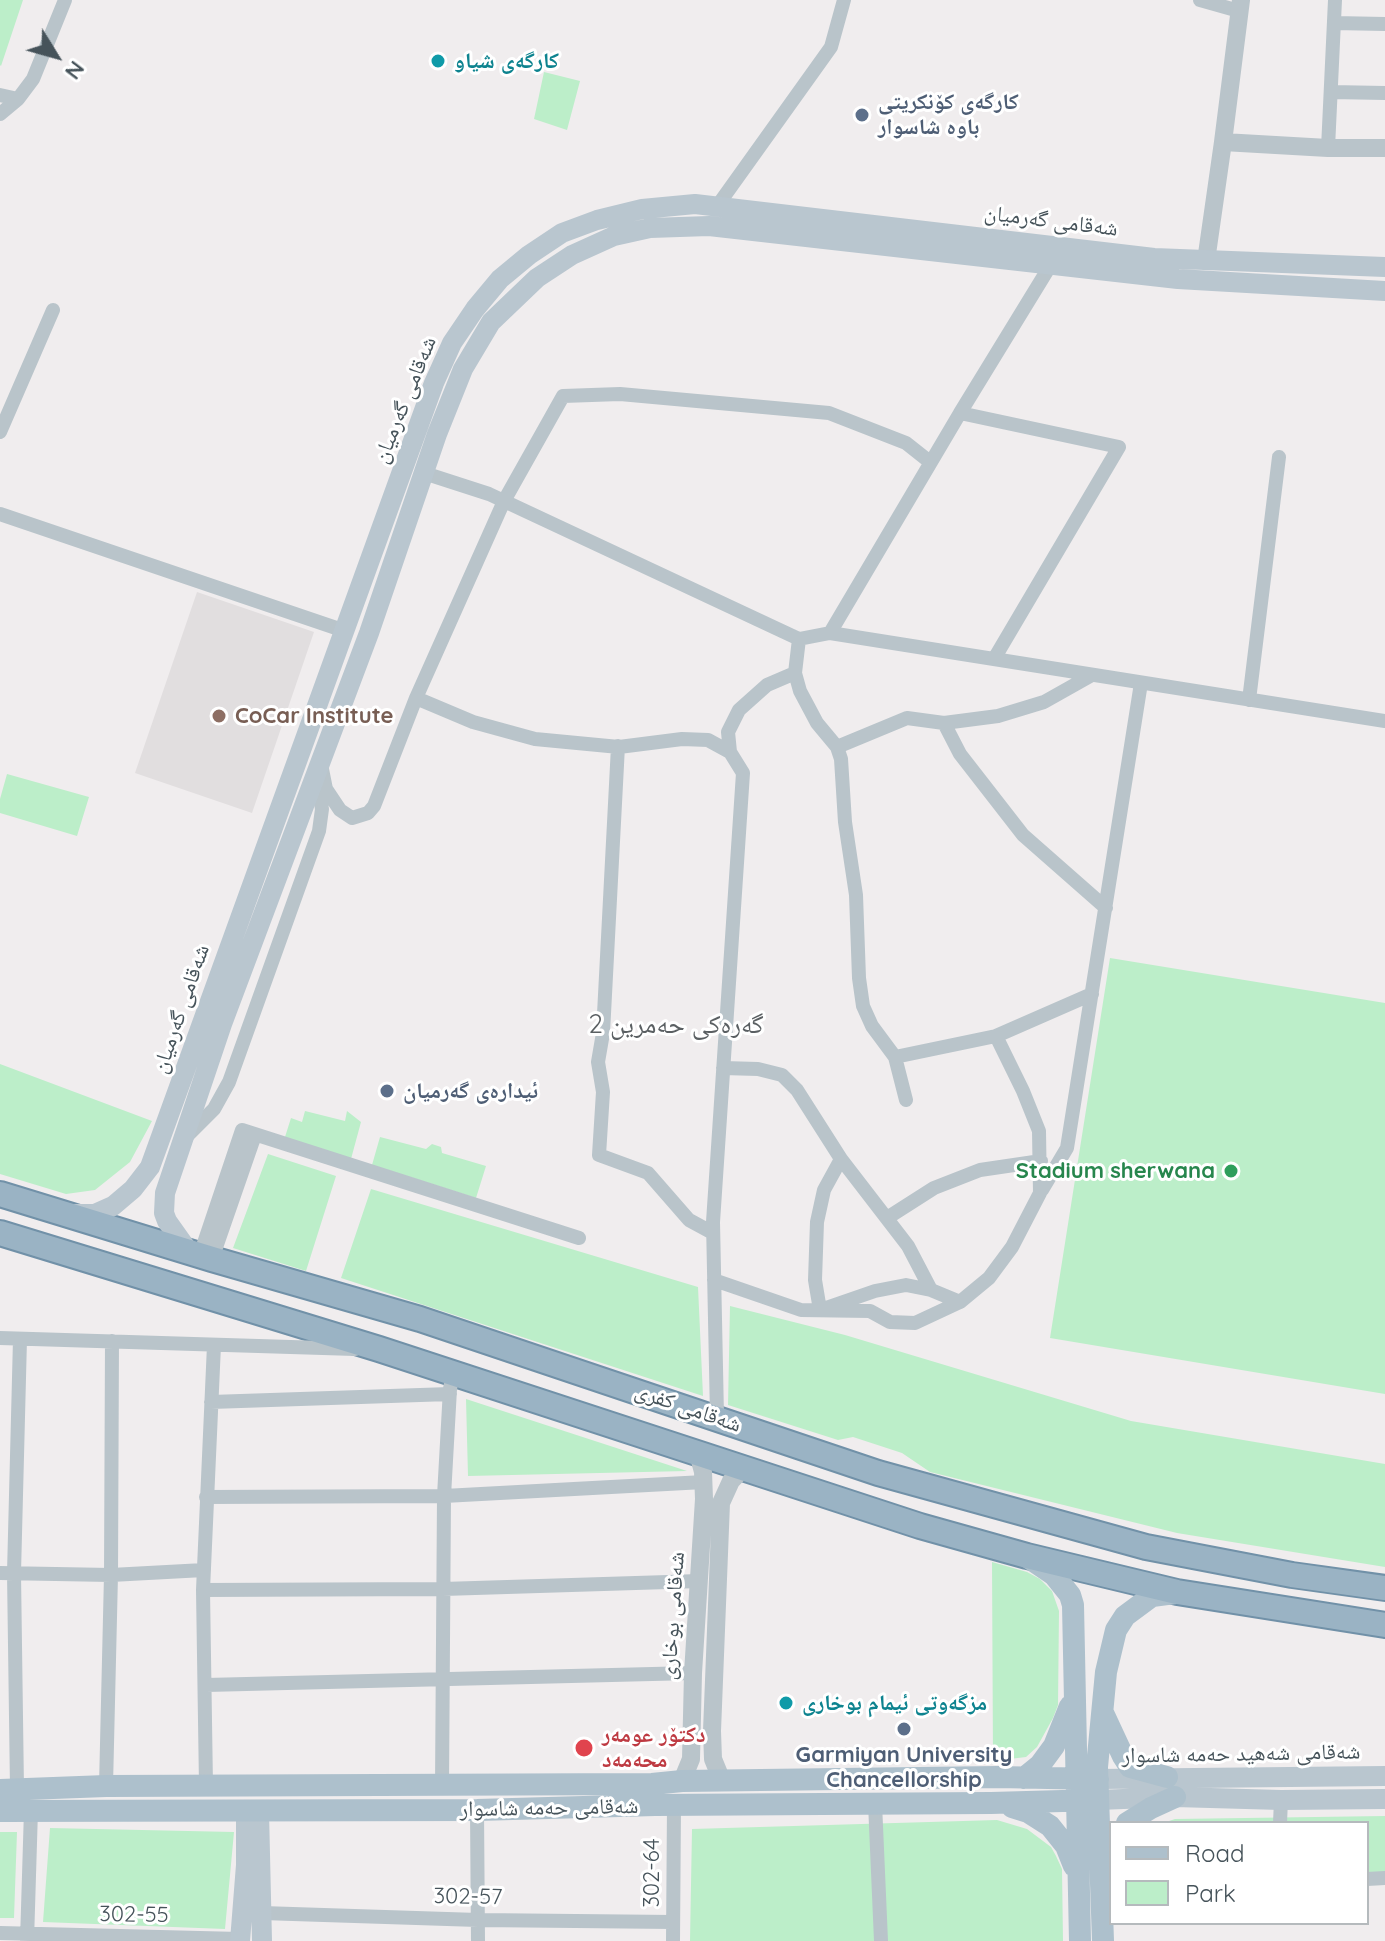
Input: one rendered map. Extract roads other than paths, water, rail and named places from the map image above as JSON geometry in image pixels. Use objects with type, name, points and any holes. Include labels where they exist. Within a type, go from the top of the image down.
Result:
[{"type":"highway","name":"شەقامی کفری","points":[[0,1194],[420,1319],[717,1416],[814,1453],[878,1473],[1146,1547],[1292,1575],[1385,1588]]},
{"type":"highway","name":"شەقامی کفری","points":[[0,1233],[379,1349],[452,1383],[698,1453],[1027,1556],[1177,1592],[1385,1625]]},
{"type":"highway","points":[[869,1509],[878,1473]]},
{"type":"main road","name":"شەقامی گەرمیان","points":[[62,1214],[95,1214],[113,1206],[133,1189],[150,1167],[440,369],[452,343],[488,292],[529,255],[562,233],[620,213],[695,204],[1154,258],[1381,267]]},
{"type":"main road","name":"شەقامی گەرمیان","points":[[200,1255],[171,1230],[164,1213],[165,1193],[181,1140],[463,369],[491,322],[537,278],[601,240],[650,228],[709,226],[1191,280],[1380,290]]},
{"type":"main road","points":[[1380,290],[1381,267]]},
{"type":"main road","points":[[329,674],[351,682]]},
{"type":"main road","points":[[1027,1556],[1054,1575],[1070,1595],[1073,1605],[1075,1693],[1087,1789],[1106,1886]]},
{"type":"main road","points":[[1080,1941],[1078,1881],[1087,1789],[1106,1672],[1120,1623],[1130,1609],[1152,1596],[1177,1592]]},
{"type":"main road","points":[[1024,1778],[1040,1765],[1054,1746],[1075,1693]]},
{"type":"main road","points":[[1102,1708],[1130,1767],[1171,1787],[1151,1808],[1130,1821]]},
{"type":"main road","name":"شەقامی شەهید حەمە شاسوار","points":[[1087,1789],[1385,1776]]},
{"type":"main road","name":"شەقامی حەمە شاسوار","points":[[0,1811],[477,1810],[660,1798],[682,1781],[1024,1778],[1087,1789]]},
{"type":"main road","name":"شەقامی حەمە شاسوار","points":[[8,1789],[442,1786],[660,1798],[875,1803],[991,1803],[1087,1789]]},
{"type":"main road","name":"شەقامی شەهید حەمە شاسوار","points":[[1171,1787],[1281,1800],[1385,1799]]},
{"type":"main road","points":[[991,1803],[1028,1812],[1050,1826],[1069,1851],[1078,1881]]},
{"type":"main road","points":[[252,1812],[253,1866],[262,1913],[262,1941]]},
{"type":"main road","points":[[1103,1941],[1109,1863]]},
{"type":"main road","points":[[240,1940],[253,1866]]},
{"type":"street","points":[[0,114],[18,99],[35,75],[65,0]]},
{"type":"street","points":[[718,205],[831,47],[844,0]]},
{"type":"street","points":[[1200,0],[1240,5],[1206,261]]},
{"type":"street","points":[[1328,148],[1335,0]]},
{"type":"street","points":[[1334,23],[1385,24]]},
{"type":"street","points":[[1331,92],[1385,93]]},
{"type":"street","points":[[0,95],[18,99]]},
{"type":"street","points":[[1223,142],[1385,148]]},
{"type":"street","points":[[830,633],[1050,266]]},
{"type":"street","points":[[0,432],[53,310]]},
{"type":"street","points":[[321,798],[352,818],[368,813],[374,806],[416,698],[504,501],[563,396],[620,394],[829,413],[906,443],[930,462]]},
{"type":"street","points":[[960,413],[1119,447],[994,659]]},
{"type":"street","points":[[1249,700],[1279,457]]},
{"type":"street","points":[[424,473],[504,501],[799,639],[830,633],[1385,721]]},
{"type":"street","points":[[0,514],[345,631]]},
{"type":"street","points":[[799,639],[795,673],[800,691],[817,723],[837,747],[841,759],[845,822],[856,895],[863,1006],[872,1026],[895,1057],[906,1100]]},
{"type":"street","points":[[717,1416],[713,1233],[743,773],[730,752],[728,732],[739,710],[767,685],[795,673]]},
{"type":"street","points":[[837,747],[907,718],[944,723],[998,716],[1044,702],[1092,675]]},
{"type":"street","points":[[714,1280],[801,1310],[870,1311],[890,1322],[915,1323],[960,1302],[989,1278],[1012,1247],[1067,1148],[1141,683]]},
{"type":"street","points":[[416,698],[473,722],[535,739],[618,746],[682,739],[708,740],[730,752]]},
{"type":"street","points":[[944,723],[960,754],[1023,835],[1106,908]]},
{"type":"street","points":[[618,746],[603,1033],[598,1062],[603,1092],[599,1155],[648,1173],[689,1220],[713,1233]]},
{"type":"street","points":[[318,769],[326,789],[340,810]]},
{"type":"street","points":[[181,1140],[214,1109],[229,1082],[319,831],[321,798],[318,769]]},
{"type":"street","points":[[895,1057],[996,1036],[1092,994]]},
{"type":"street","points":[[996,1036],[1039,1131],[1040,1193]]},
{"type":"street","points":[[723,1068],[758,1069],[782,1075],[797,1090],[841,1159],[908,1246],[931,1290]]},
{"type":"street","points":[[200,1255],[249,1133],[579,1238]]},
{"type":"street","points":[[820,1310],[815,1280],[817,1222],[824,1190],[841,1159]]},
{"type":"street","points":[[887,1218],[934,1188],[980,1170],[1041,1161]]},
{"type":"street","points":[[820,1310],[875,1291],[906,1285],[931,1290],[960,1302]]},
{"type":"street","points":[[0,1338],[379,1349]]},
{"type":"street","points":[[8,1789],[7,1573],[20,1339]]},
{"type":"street","points":[[106,1786],[112,1341]]},
{"type":"street","points":[[206,1786],[203,1590],[214,1345]]},
{"type":"street","points":[[211,1402],[452,1383],[444,1496],[442,1786]]},
{"type":"street","name":"شەقامی بوخاری","points":[[698,1453],[710,1495],[713,1759],[722,1781]]},
{"type":"street","name":"شەقامی بوخاری","points":[[682,1781],[691,1759],[693,1673],[710,1495],[744,1468]]},
{"type":"street","points":[[206,1497],[710,1495]]},
{"type":"street","points":[[7,1573],[111,1575],[204,1570]]},
{"type":"street","points":[[203,1590],[443,1589],[700,1581]]},
{"type":"street","points":[[206,1685],[693,1673]]},
{"type":"street","points":[[691,1729],[712,1731]]},
{"type":"street","name":"302-64","points":[[660,1798],[673,1941]]},
{"type":"street","points":[[1280,1821],[1281,1800]]},
{"type":"street","points":[[875,1803],[881,1941]]},
{"type":"street","points":[[27,1938],[31,1810]]},
{"type":"street","points":[[477,1810],[478,1941]]},
{"type":"street","name":"302-57","points":[[262,1913],[673,1922]]},
{"type":"street","name":"302-55","points":[[0,1933],[27,1938],[240,1940]]},
{"type":"place","name":"کارگەی شیاو","points":[[438,61]]},
{"type":"place","name":"کارگەی کۆنکریتی باوە شاسوار","points":[[862,115]]},
{"type":"place","name":"CoCar Institute","points":[[219,716]]},
{"type":"place","name":"ئیدارەی گەرمیان","points":[[387,1091]]},
{"type":"place","name":"Stadium sherwana","points":[[1231,1171]]},
{"type":"place","name":"مزگەوتی ئیمام بوخاری","points":[[786,1703]]},
{"type":"place","name":"Garmiyan University Chancellorship","points":[[904,1729]]},
{"type":"place","name":"دکتۆر عومەر محەمەد","points":[[584,1748]]},
{"type":"district","name":"گەرەکی حەمرین 2","points":[[676,1025]]}]
